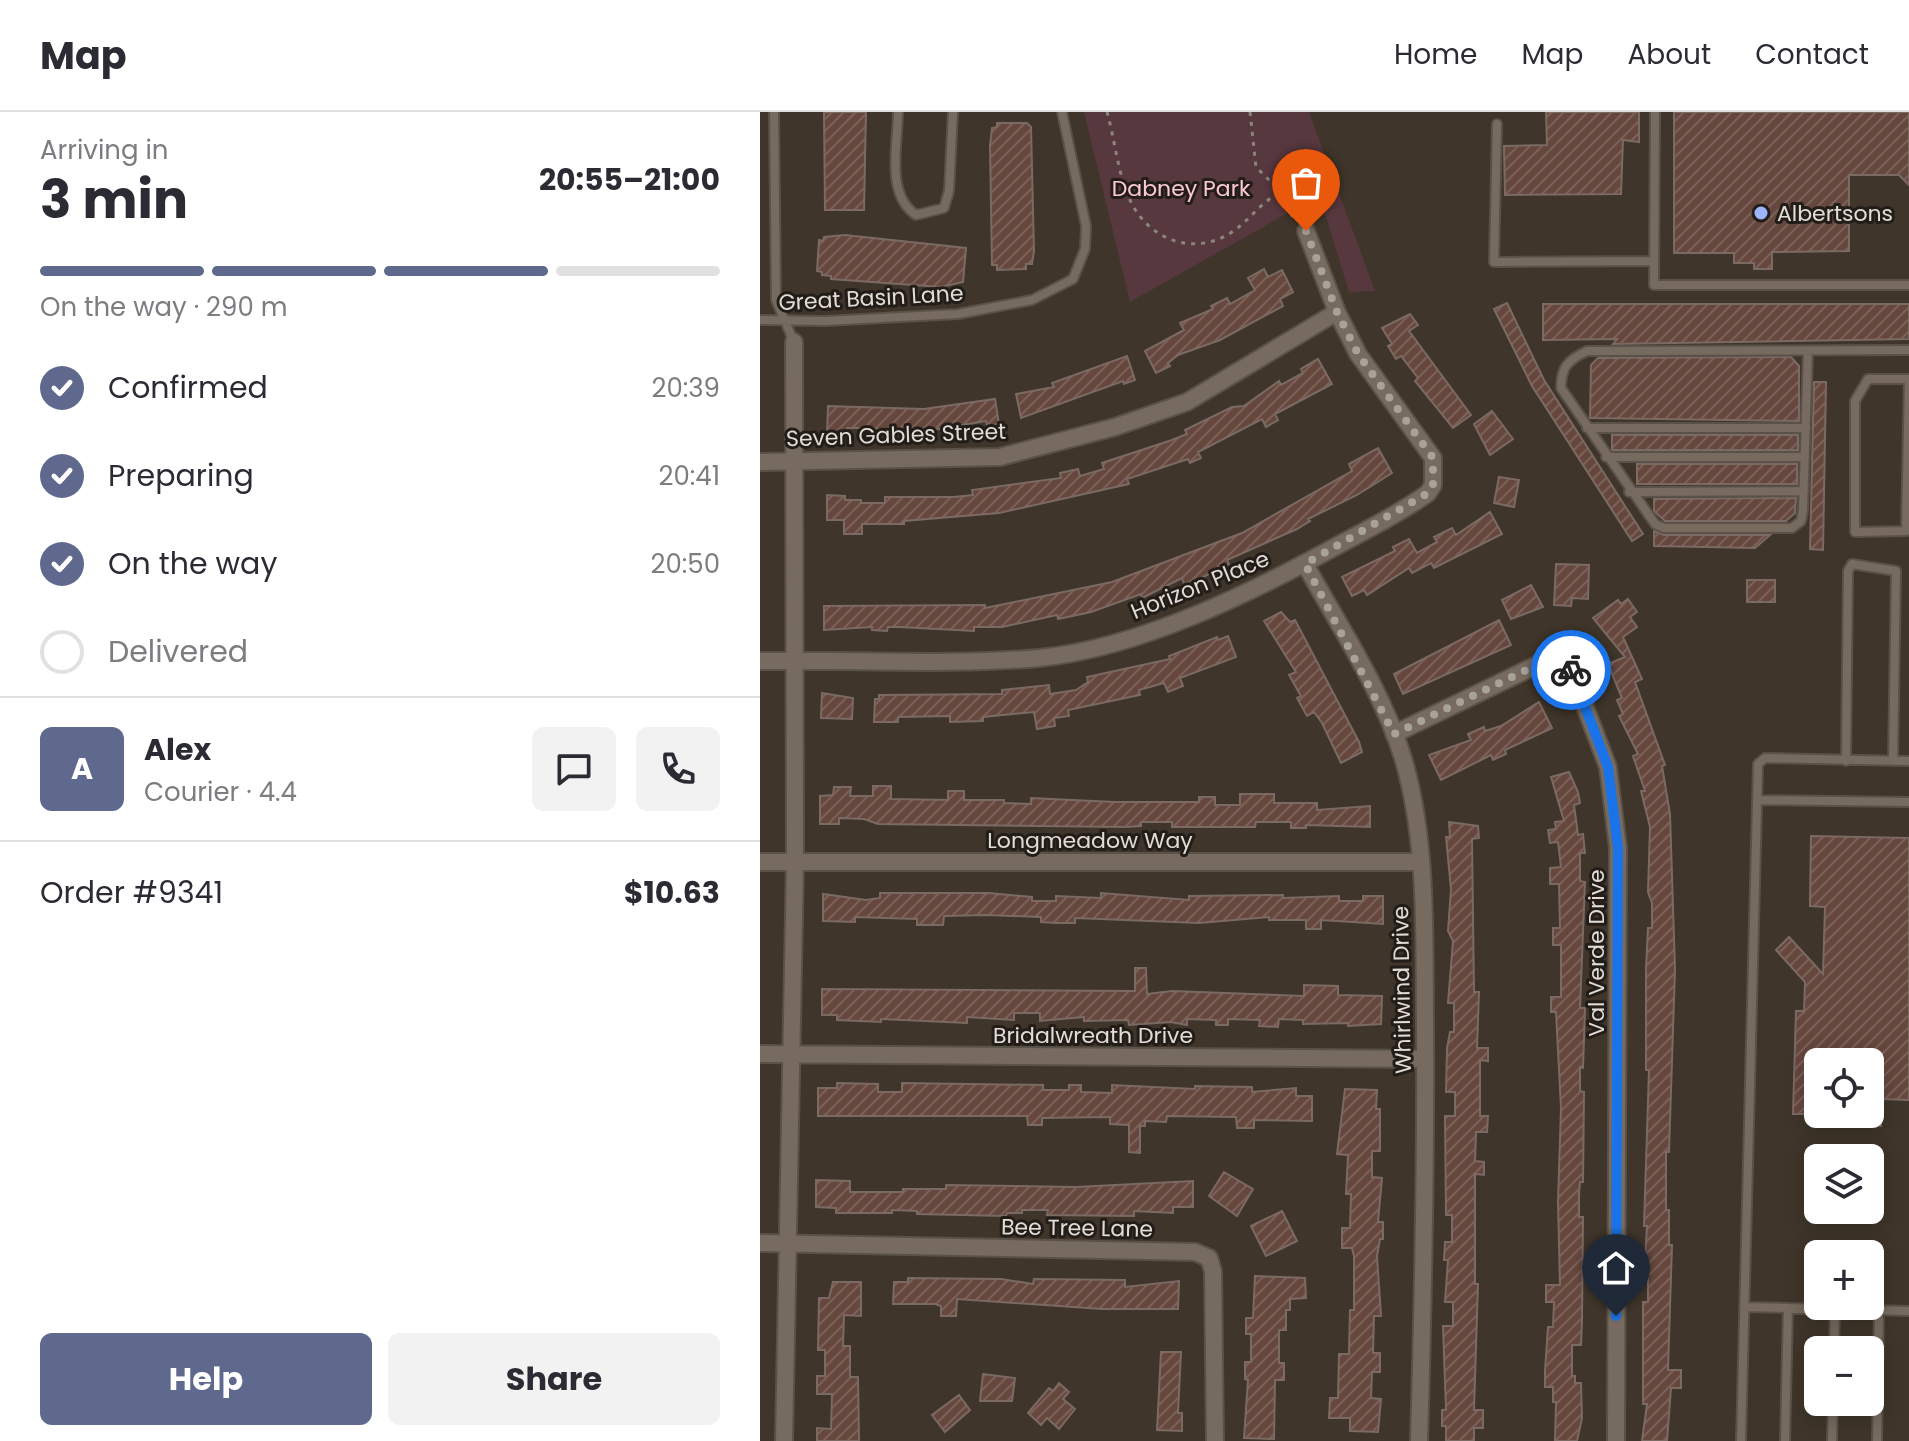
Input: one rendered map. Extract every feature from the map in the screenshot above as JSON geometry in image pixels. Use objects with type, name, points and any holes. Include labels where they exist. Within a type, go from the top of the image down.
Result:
[{"type":"street","points":[[1306,231],[1337,312]]},
{"type":"street","name":"Seven Gables Street","points":[[760,462],[1000,457],[1115,427],[1187,402],[1337,312]]},
{"type":"street","name":"Horizon Place","points":[[760,661],[1043,658],[1160,629],[1250,592],[1413,504],[1428,493],[1434,478],[1433,458],[1358,354],[1337,312]]},
{"type":"street","points":[[784,1441],[795,862],[794,342]]},
{"type":"street","name":"Whirlwind Drive","points":[[1305,564],[1394,734],[1412,790],[1420,862],[1425,1059],[1426,1185],[1419,1441]]},
{"type":"street","name":"Val Verde Drive","points":[[1394,734],[1545,661],[1555,661],[1571,670],[1608,767],[1618,848],[1616,1441]]},
{"type":"street","name":"Longmeadow Way","points":[[760,862],[1420,862]]},
{"type":"street","name":"Bridalwreath Drive","points":[[760,1054],[1425,1059]]},
{"type":"street","name":"Bee Tree Lane","points":[[760,1243],[1195,1252],[1209,1258],[1213,1271],[1215,1441]]},
{"type":"lane","points":[[774,112],[776,300],[794,342]]},
{"type":"lane","points":[[898,112],[896,188],[904,207],[916,215],[944,208],[949,191],[953,112]]},
{"type":"lane","name":"Great Basin Lane","points":[[760,320],[958,314],[1032,300],[1073,279],[1085,249],[1086,226],[1062,112]]},
{"type":"lane","points":[[1655,112],[1654,285],[1909,285]]},
{"type":"lane","points":[[1497,124],[1494,262],[1654,261]]},
{"type":"lane","points":[[1808,351],[1804,491],[1801,521],[1792,528],[1664,528],[1647,518],[1561,388],[1561,371],[1570,359],[1587,351],[1909,350]]},
{"type":"lane","points":[[1868,379],[1909,379],[1906,531],[1855,532],[1855,401],[1868,379]]},
{"type":"lane","points":[[1587,428],[1806,428]]},
{"type":"lane","points":[[1606,457],[1805,457]]},
{"type":"lane","points":[[1629,492],[1804,491]]},
{"type":"lane","points":[[1846,761],[1848,571],[1852,564],[1896,571],[1893,761]]},
{"type":"lane","points":[[1741,1441],[1758,764],[1765,758],[1909,761]]},
{"type":"lane","points":[[1757,800],[1909,802]]},
{"type":"lane","points":[[1744,1307],[1804,1308]]},
{"type":"lane","points":[[1785,1441],[1788,1308]]},
{"type":"lane","points":[[1884,1310],[1909,1311]]},
{"type":"lane","points":[[1877,1441],[1879,1320]]},
{"type":"lane","points":[[1832,1441],[1833,1416]]},
{"type":"path","points":[[1107,112],[1131,202],[1161,238],[1192,245],[1212,242],[1253,217],[1267,199],[1281,192]]},
{"type":"path","points":[[1250,112],[1256,167],[1281,192],[1290,216],[1306,231]]},
{"type":"green space","name":"Dabney Park","points":[[1084,112],[1309,112],[1375,291],[1349,292],[1318,191],[1285,208],[1286,214],[1130,302]]},
{"type":"building","points":[[824,112],[866,112],[864,210],[825,210]]},
{"type":"building","points":[[1546,112],[1639,112],[1639,142],[1623,140],[1621,194],[1505,195],[1504,146],[1547,145]]},
{"type":"building","name":"Albertsons","points":[[1674,112],[1909,112],[1909,185],[1899,175],[1849,175],[1849,251],[1772,252],[1772,269],[1754,269],[1754,263],[1734,263],[1734,253],[1674,253]]},
{"type":"building","points":[[997,123],[1027,123],[1031,127],[1034,251],[1032,264],[1026,264],[1026,269],[997,270],[997,265],[992,265],[990,145],[992,128],[997,127]]},
{"type":"building","points":[[845,235],[966,248],[963,282],[941,287],[831,279],[831,276],[822,275],[817,271],[819,240]]},
{"type":"building","points":[[1264,269],[1268,277],[1282,270],[1293,292],[1280,299],[1283,306],[1220,340],[1178,355],[1168,363],[1170,366],[1156,373],[1145,351],[1184,330],[1180,323],[1213,309],[1211,306],[1227,298],[1230,304],[1255,290],[1248,278]]},
{"type":"building","points":[[1507,303],[1544,380],[1643,534],[1632,541],[1532,386],[1494,309]]},
{"type":"building","points":[[1543,304],[1909,304],[1909,339],[1613,344],[1617,339],[1543,340]]},
{"type":"building","points":[[1410,314],[1418,325],[1409,331],[1471,415],[1453,428],[1415,381],[1418,378],[1401,356],[1396,359],[1388,346],[1392,344],[1382,328]]},
{"type":"building","points":[[1127,356],[1135,380],[1124,384],[1123,381],[1021,418],[1016,394],[1054,387],[1052,383]]},
{"type":"building","points":[[1791,357],[1799,366],[1799,421],[1590,418],[1591,365],[1598,358]]},
{"type":"building","points":[[1318,359],[1332,384],[1275,414],[1278,420],[1266,427],[1262,419],[1198,452],[1201,458],[1190,463],[1188,459],[1127,479],[1129,484],[999,513],[904,521],[904,524],[862,524],[862,534],[844,534],[844,520],[827,520],[827,495],[845,496],[845,500],[861,500],[861,503],[885,503],[885,497],[954,497],[973,495],[972,490],[1061,478],[1060,473],[1078,469],[1080,476],[1104,469],[1102,463],[1187,434],[1185,430],[1232,407],[1244,406],[1279,381],[1281,385],[1303,373],[1301,369]]},
{"type":"building","points":[[1814,382],[1826,382],[1823,550],[1810,549]]},
{"type":"building","points":[[995,399],[999,424],[987,426],[986,421],[910,434],[847,428],[847,434],[827,434],[828,406],[924,409]]},
{"type":"building","points":[[1492,411],[1513,439],[1490,455],[1474,424]]},
{"type":"building","points":[[1612,435],[1798,435],[1798,450],[1612,450]]},
{"type":"building","points":[[1378,448],[1392,473],[1357,495],[1308,519],[1310,521],[1297,529],[1227,560],[1229,564],[1203,577],[1184,584],[1182,578],[1142,598],[1141,594],[1091,612],[1058,619],[1057,615],[1002,627],[974,627],[974,631],[899,627],[888,627],[887,631],[872,630],[872,627],[824,630],[824,606],[985,605],[985,608],[1112,582],[1242,533],[1352,471],[1349,464]]},
{"type":"building","points":[[1637,464],[1797,464],[1797,484],[1637,484]]},
{"type":"building","points":[[1499,477],[1519,480],[1514,507],[1494,503]]},
{"type":"building","points":[[1796,498],[1795,513],[1786,521],[1665,521],[1654,511],[1654,499]]},
{"type":"building","points":[[1490,512],[1502,534],[1434,568],[1431,563],[1412,573],[1409,568],[1367,595],[1364,590],[1352,596],[1342,577],[1395,551],[1393,547],[1409,539],[1417,553],[1437,542],[1434,537],[1452,528],[1456,535]]},
{"type":"building","points":[[1654,531],[1664,535],[1770,535],[1755,548],[1654,546]]},
{"type":"building","points":[[1556,564],[1589,565],[1588,599],[1572,598],[1571,606],[1554,605]]},
{"type":"building","points":[[1747,580],[1775,580],[1775,602],[1747,602]]},
{"type":"building","points":[[1531,585],[1543,607],[1511,619],[1502,600]]},
{"type":"building","points":[[1628,599],[1637,612],[1630,617],[1637,627],[1623,637],[1642,679],[1635,682],[1665,765],[1662,766],[1670,814],[1675,969],[1669,1152],[1666,1152],[1666,1210],[1669,1210],[1669,1245],[1672,1245],[1668,1370],[1681,1370],[1681,1388],[1671,1388],[1667,1441],[1642,1441],[1647,1404],[1643,1404],[1643,1302],[1648,1302],[1648,1278],[1644,1278],[1647,1226],[1644,1226],[1649,1070],[1646,1070],[1646,968],[1648,928],[1652,928],[1652,903],[1648,892],[1650,827],[1641,791],[1645,791],[1633,756],[1638,754],[1619,716],[1623,714],[1617,700],[1622,698],[1608,664],[1625,657],[1593,618],[1618,600],[1621,604]]},
{"type":"building","points":[[1281,612],[1290,622],[1295,620],[1359,742],[1362,752],[1341,763],[1322,723],[1314,712],[1307,716],[1297,698],[1301,696],[1289,675],[1296,672],[1264,621]]},
{"type":"building","points":[[1499,620],[1511,645],[1403,694],[1394,674]]},
{"type":"building","points":[[1228,636],[1236,657],[1180,678],[1183,686],[1168,692],[1164,683],[1139,690],[1140,695],[1068,710],[1069,716],[1054,718],[1055,726],[1037,729],[1034,712],[983,717],[983,721],[950,722],[950,716],[898,717],[898,722],[874,722],[875,699],[879,699],[879,695],[1002,694],[1002,690],[1049,685],[1050,694],[1076,690],[1088,682],[1087,677],[1170,659],[1169,656],[1217,637],[1218,640]]},
{"type":"building","points":[[822,693],[853,698],[852,719],[821,718]]},
{"type":"building","points":[[1539,702],[1552,728],[1505,750],[1506,754],[1493,760],[1491,755],[1441,780],[1429,755],[1471,740],[1468,734],[1484,727],[1485,731],[1501,726]]},
{"type":"building","points":[[1569,772],[1578,792],[1580,803],[1574,805],[1578,835],[1583,834],[1585,853],[1580,853],[1580,881],[1585,882],[1580,1008],[1585,1008],[1583,1068],[1580,1067],[1580,1091],[1584,1092],[1583,1182],[1580,1182],[1579,1194],[1579,1217],[1583,1217],[1582,1320],[1581,1345],[1572,1345],[1572,1376],[1575,1376],[1575,1383],[1581,1383],[1582,1418],[1577,1441],[1555,1441],[1556,1402],[1553,1402],[1553,1387],[1545,1387],[1548,1327],[1553,1327],[1554,1302],[1546,1302],[1546,1285],[1560,1285],[1558,1202],[1561,1108],[1556,1012],[1551,1012],[1551,997],[1561,997],[1561,945],[1553,945],[1553,928],[1560,928],[1559,884],[1550,884],[1550,868],[1561,867],[1558,842],[1550,843],[1548,830],[1556,829],[1555,822],[1564,821],[1551,777]]},
{"type":"building","points":[[873,786],[891,786],[891,799],[948,800],[948,791],[964,791],[964,800],[1031,804],[1031,798],[1199,802],[1199,797],[1215,797],[1215,805],[1240,805],[1240,794],[1274,794],[1274,803],[1317,803],[1317,810],[1370,806],[1370,827],[1306,825],[1306,828],[1291,828],[1291,822],[1256,822],[1255,827],[1172,827],[1172,822],[1141,822],[1141,826],[1126,827],[878,824],[864,819],[839,818],[839,824],[820,824],[820,796],[833,795],[834,787],[851,787],[850,796],[873,796]]},
{"type":"building","points":[[1449,822],[1478,826],[1479,838],[1472,839],[1474,992],[1479,992],[1477,1048],[1488,1048],[1488,1061],[1480,1060],[1480,1116],[1488,1116],[1487,1132],[1476,1132],[1475,1161],[1484,1162],[1484,1175],[1475,1174],[1475,1284],[1478,1284],[1474,1410],[1483,1410],[1483,1428],[1474,1428],[1474,1441],[1446,1441],[1446,1426],[1442,1426],[1442,1410],[1446,1410],[1443,1326],[1453,1326],[1453,1302],[1445,1302],[1448,1260],[1444,1260],[1445,1242],[1452,1242],[1452,1215],[1446,1215],[1445,1116],[1455,1116],[1455,1092],[1446,1092],[1447,1048],[1450,1032],[1454,1032],[1454,1003],[1448,1003],[1453,941],[1448,931],[1451,889],[1446,837],[1450,837]]},
{"type":"building","points":[[1811,836],[1909,838],[1909,1100],[1884,1099],[1884,1048],[1804,1048],[1804,1114],[1793,1114],[1796,1011],[1804,1011],[1805,982],[1776,950],[1789,937],[1823,974],[1825,907],[1810,906]]},
{"type":"building","points":[[880,893],[989,893],[1032,897],[1032,901],[1056,901],[1056,896],[1101,898],[1101,893],[1189,900],[1189,896],[1283,895],[1283,898],[1339,896],[1339,901],[1363,901],[1363,896],[1383,896],[1383,924],[1321,920],[1321,929],[1306,929],[1306,920],[1269,920],[1269,917],[1199,923],[1075,918],[1075,923],[1056,923],[1041,922],[1041,917],[987,915],[944,916],[943,925],[917,925],[917,919],[855,917],[855,922],[823,921],[823,894],[866,900],[880,898]]},
{"type":"building","points":[[1135,968],[1146,968],[1147,994],[1172,991],[1304,996],[1304,985],[1338,986],[1338,995],[1382,996],[1381,1024],[1303,1024],[1303,1020],[1279,1019],[1278,1027],[1259,1026],[1260,1020],[1228,1019],[1228,1025],[1216,1025],[1216,1020],[1187,1019],[1187,1025],[1171,1022],[1129,1025],[1128,1020],[1084,1021],[1084,1017],[1040,1021],[1040,1013],[1014,1013],[1014,1020],[967,1017],[967,1023],[881,1019],[881,1022],[837,1020],[837,1015],[822,1015],[822,989],[1135,991]]},
{"type":"building","points":[[837,1083],[878,1084],[878,1092],[902,1092],[902,1083],[1043,1085],[1043,1090],[1069,1090],[1069,1085],[1081,1085],[1081,1092],[1112,1093],[1112,1085],[1195,1089],[1195,1086],[1252,1087],[1252,1092],[1296,1088],[1296,1096],[1312,1096],[1312,1121],[1254,1120],[1254,1128],[1237,1128],[1236,1117],[1167,1116],[1166,1122],[1145,1121],[1145,1126],[1140,1126],[1140,1153],[1129,1152],[1129,1125],[1110,1124],[1110,1117],[1042,1118],[1042,1125],[1028,1125],[1027,1116],[818,1116],[818,1088],[837,1088]]},
{"type":"building","points":[[1345,1089],[1377,1090],[1376,1109],[1380,1109],[1380,1151],[1372,1151],[1372,1177],[1382,1178],[1378,1222],[1383,1222],[1383,1239],[1380,1239],[1377,1256],[1381,1316],[1374,1316],[1373,1353],[1380,1353],[1380,1372],[1372,1372],[1371,1398],[1381,1399],[1378,1432],[1350,1431],[1350,1418],[1329,1418],[1330,1398],[1338,1398],[1339,1354],[1349,1354],[1350,1310],[1354,1310],[1354,1256],[1352,1248],[1342,1248],[1342,1228],[1350,1228],[1351,1194],[1346,1194],[1348,1155],[1337,1154]]},
{"type":"building","points":[[1224,1172],[1253,1189],[1237,1216],[1209,1196]]},
{"type":"building","points":[[816,1180],[850,1181],[850,1192],[946,1189],[946,1185],[1076,1187],[1193,1181],[1193,1207],[1173,1207],[1173,1213],[1134,1211],[1134,1216],[1047,1215],[1048,1210],[1022,1210],[1022,1213],[1007,1213],[1006,1216],[917,1214],[917,1211],[892,1210],[892,1213],[836,1213],[836,1208],[816,1207]]},
{"type":"building","points":[[1282,1211],[1297,1241],[1266,1256],[1251,1226]]},
{"type":"building","points":[[1255,1276],[1305,1278],[1306,1298],[1290,1299],[1290,1310],[1286,1310],[1286,1330],[1279,1330],[1279,1363],[1284,1363],[1284,1380],[1275,1380],[1274,1439],[1244,1438],[1248,1380],[1245,1379],[1245,1362],[1251,1362],[1251,1334],[1246,1334],[1246,1318],[1253,1318]]},
{"type":"building","points":[[908,1278],[1001,1279],[1033,1284],[1034,1279],[1125,1280],[1125,1287],[1179,1281],[1178,1309],[1102,1309],[957,1299],[956,1316],[941,1316],[941,1306],[935,1304],[893,1304],[894,1282],[908,1282]]},
{"type":"building","points":[[833,1282],[861,1282],[861,1316],[844,1315],[843,1346],[850,1346],[850,1377],[858,1377],[859,1441],[817,1441],[817,1428],[831,1429],[832,1394],[817,1394],[817,1376],[825,1376],[825,1350],[818,1350],[819,1298],[829,1298]]},
{"type":"building","points":[[1161,1352],[1181,1352],[1178,1413],[1182,1413],[1182,1431],[1157,1430]]},
{"type":"building","points":[[983,1374],[1015,1378],[1012,1401],[980,1401]]},
{"type":"building","points":[[1059,1383],[1069,1392],[1063,1399],[1075,1409],[1059,1429],[1047,1418],[1041,1425],[1028,1413],[1049,1388],[1053,1391]]},
{"type":"building","points":[[959,1395],[970,1410],[945,1432],[932,1415]]},
{"type":"way so far","points":[[1306,231],[1337,312],[1358,354],[1433,458],[1434,478],[1428,493],[1305,564],[1394,734],[1545,661],[1555,661],[1571,670]]},
{"type":"place","name":"Albertsons","points":[[1761,213]]},
{"type":"route","points":[[1571,670],[1608,767],[1618,848],[1616,1316]]}]
